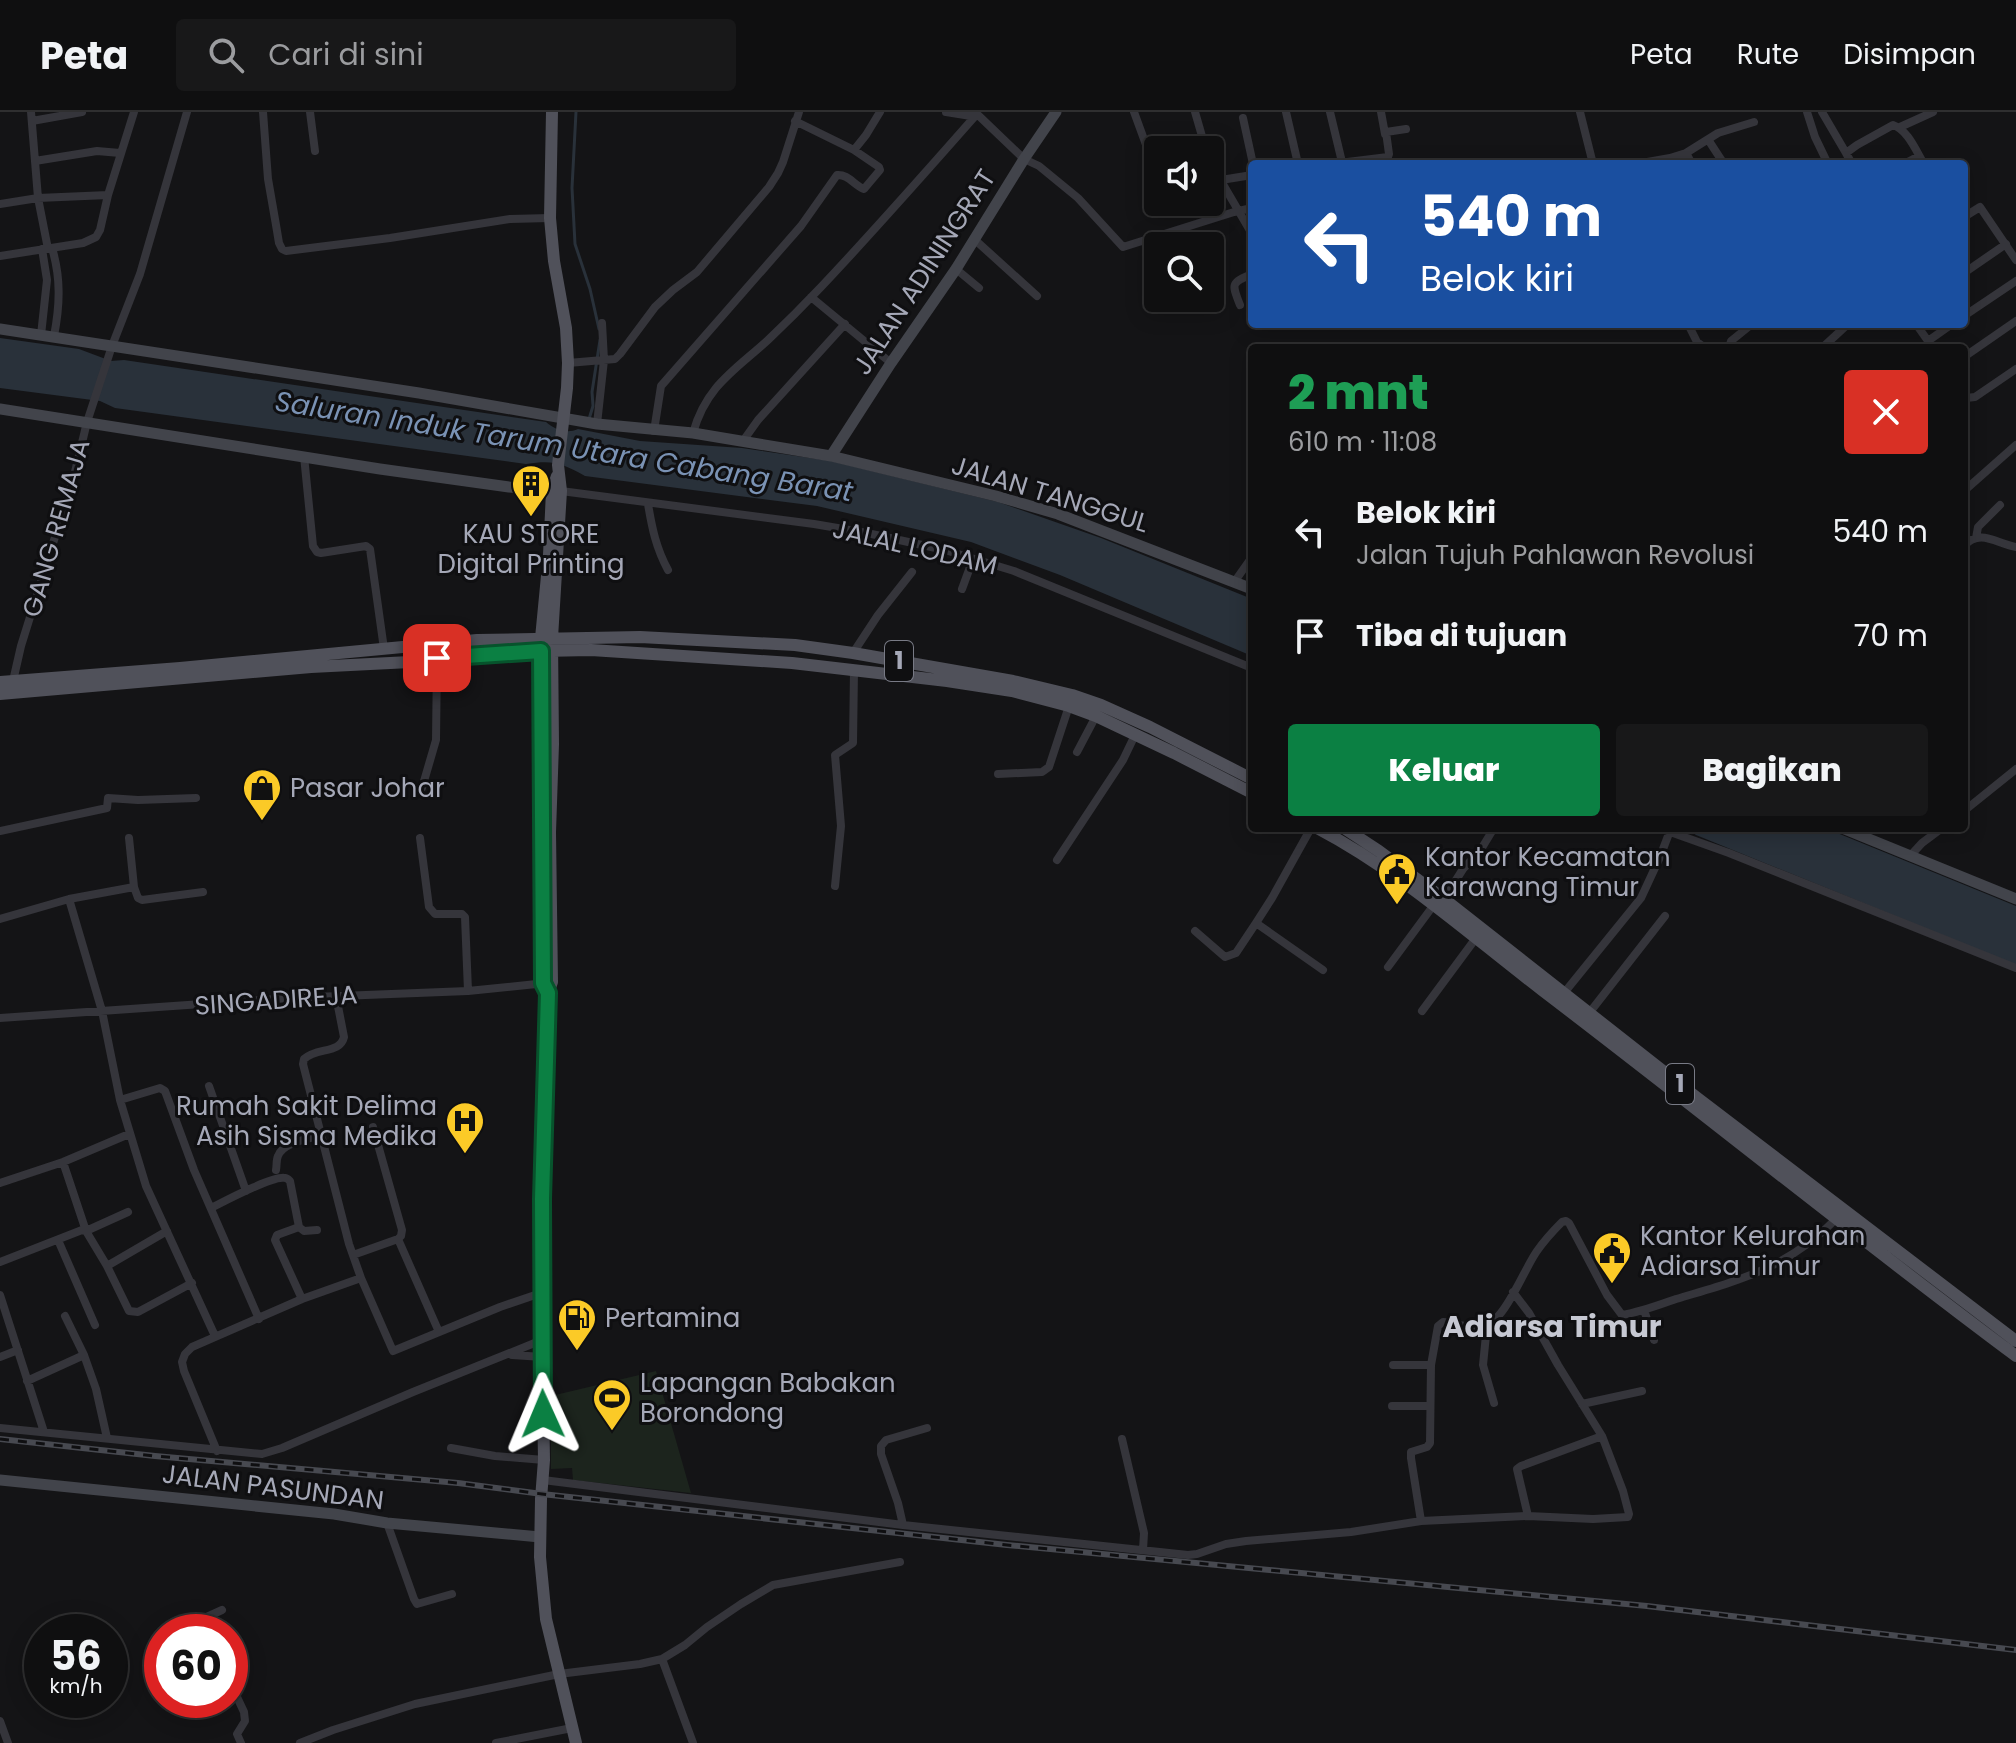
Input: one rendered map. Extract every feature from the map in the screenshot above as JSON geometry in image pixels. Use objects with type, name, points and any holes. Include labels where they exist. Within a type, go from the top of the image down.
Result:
[{"type":"main road","points":[[552,112],[550,218],[568,363],[549,555],[547,644],[553,744],[542,1199],[544,1460],[540,1537],[546,1619],[576,1743]]},
{"type":"main road","name":"1","points":[[0,694],[311,667],[410,662],[547,644],[640,637],[795,645],[1013,681],[1072,695],[1150,727],[1248,777]]},
{"type":"main road","name":"1","points":[[6,682],[477,640],[792,663],[1012,691],[1069,706],[1174,753],[1248,791]]},
{"type":"main road","name":"1","points":[[1321,832],[1373,860],[1438,902]]},
{"type":"main road","name":"1","points":[[1350,832],[1379,851],[1456,916],[1590,1012],[1696,1097],[2016,1341]]},
{"type":"main road","name":"1","points":[[1456,916],[1476,938],[2016,1356]]},
{"type":"street","points":[[54,336],[59,311],[58,280],[47,249],[38,198],[31,116],[82,112]]},
{"type":"street","name":"GANG REMAJA","points":[[6,682],[21,646],[74,476],[87,422],[140,274],[187,112]]},
{"type":"street","points":[[263,112],[268,179],[279,243],[286,251],[497,220],[550,218]]},
{"type":"street","points":[[310,112],[315,151]]},
{"type":"street","points":[[854,150],[880,112]]},
{"type":"street","points":[[946,112],[977,114]]},
{"type":"street","name":"JALAN ADININGRAT","points":[[831,456],[1056,112]]},
{"type":"street","points":[[1134,112],[1144,139]]},
{"type":"street","points":[[1195,112],[1202,136]]},
{"type":"street","points":[[1286,112],[1297,160]]},
{"type":"street","points":[[1330,112],[1342,160]]},
{"type":"street","points":[[1360,160],[1388,157],[1381,112]]},
{"type":"street","points":[[1580,112],[1592,160]]},
{"type":"street","points":[[1807,112],[1826,160]]},
{"type":"street","points":[[1822,112],[1850,160]]},
{"type":"street","points":[[1846,153],[1889,126],[1900,127],[1933,112]]},
{"type":"street","points":[[0,256],[83,243],[96,237],[131,113]]},
{"type":"street","points":[[977,114],[1024,159],[1039,166],[1078,198],[1125,247],[1248,209]]},
{"type":"street","points":[[693,433],[706,401],[726,376],[767,341],[881,224],[977,114]]},
{"type":"street","points":[[568,363],[615,359],[655,307],[697,272],[769,187],[783,162],[797,117],[879,167],[880,170],[864,189],[848,177],[837,175],[801,226],[661,386],[654,431]]},
{"type":"street","points":[[1243,118],[1252,160]]},
{"type":"street","points":[[1659,160],[1686,153],[1718,133],[1754,122]]},
{"type":"street","points":[[1900,127],[1921,160]]},
{"type":"street","points":[[1385,134],[1406,129]]},
{"type":"street","points":[[1709,141],[1721,160]]},
{"type":"street","points":[[35,161],[97,151],[120,153]]},
{"type":"street","points":[[1686,153],[1690,160]]},
{"type":"street","points":[[1224,180],[1248,176]]},
{"type":"street","points":[[1224,185],[1248,227]]},
{"type":"street","points":[[0,204],[38,198],[108,195]]},
{"type":"street","points":[[1968,214],[1980,207],[2016,260]]},
{"type":"street","points":[[974,239],[1037,296]]},
{"type":"street","points":[[1968,270],[2006,244]]},
{"type":"street","points":[[41,335],[47,249]]},
{"type":"street","points":[[956,269],[979,288]]},
{"type":"street","points":[[1240,305],[1234,284],[1248,276]]},
{"type":"street","points":[[47,280],[58,280]]},
{"type":"street","points":[[1968,313],[2016,281]]},
{"type":"street","points":[[811,297],[891,363]]},
{"type":"street","points":[[45,309],[59,311]]},
{"type":"street","points":[[1968,354],[2016,321]]},
{"type":"street","points":[[592,423],[602,323]]},
{"type":"street","points":[[743,441],[758,420],[845,324]]},
{"type":"street","points":[[1730,344],[1747,328]]},
{"type":"street","points":[[1826,344],[1844,328]]},
{"type":"street","points":[[1930,344],[1948,328]]},
{"type":"street","name":"JALAN TANGGUL","points":[[0,329],[54,336],[111,352],[563,420],[693,433],[831,456],[1058,514],[1248,587]]},
{"type":"street","points":[[1968,398],[1975,397],[2016,369]]},
{"type":"street","points":[[0,409],[496,485],[557,491]]},
{"type":"street","points":[[1968,487],[2016,445]]},
{"type":"street","points":[[304,456],[313,546],[321,553],[366,546],[370,549],[384,649]]},
{"type":"street","name":"JALAL LODAM","points":[[557,491],[814,524],[867,533],[973,559],[1039,581],[1248,666]]},
{"type":"street","points":[[648,504],[655,543],[668,570]]},
{"type":"street","points":[[1968,540],[2000,505]]},
{"type":"street","points":[[1968,540],[1991,538],[2016,547]]},
{"type":"street","points":[[962,589],[973,559]]},
{"type":"street","points":[[1235,581],[1248,563]]},
{"type":"street","points":[[853,653],[912,572]]},
{"type":"street","points":[[422,788],[436,740],[437,658]]},
{"type":"street","points":[[835,886],[841,826],[835,755],[853,743],[854,670]]},
{"type":"street","points":[[998,774],[1042,772],[1049,767],[1069,706]]},
{"type":"street","points":[[1077,752],[1096,716]]},
{"type":"street","points":[[1057,860],[1123,760],[1135,735]]},
{"type":"street","points":[[1968,807],[2016,769]]},
{"type":"street","points":[[0,831],[107,808],[108,798],[196,798]]},
{"type":"street","points":[[1195,931],[1218,952],[1228,957],[1236,953],[1312,832]]},
{"type":"street","points":[[1388,967],[1492,832]]},
{"type":"street","points":[[1564,993],[1641,898],[1660,857],[1665,832]]},
{"type":"street","points":[[1674,832],[2016,968]]},
{"type":"street","points":[[1852,832],[2016,899]]},
{"type":"street","points":[[1911,855],[1937,832]]},
{"type":"street","points":[[129,838],[134,887],[142,900],[203,892]]},
{"type":"street","points":[[420,838],[429,907],[435,914],[462,914],[465,917],[468,991]]},
{"type":"street","points":[[0,919],[69,899],[134,887]]},
{"type":"street","points":[[69,899],[102,1011],[129,1134],[146,1186],[215,1336]]},
{"type":"street","points":[[1590,1012],[1665,916]]},
{"type":"street","points":[[1256,923],[1323,970]]},
{"type":"street","points":[[1422,1011],[1476,938]]},
{"type":"street","name":"SINGADIREJA","points":[[0,1018],[547,986]]},
{"type":"street","points":[[336,996],[343,1042],[340,1046],[310,1053],[303,1064],[353,1255],[393,1351],[544,1292]]},
{"type":"street","points":[[209,1086],[246,1191]]},
{"type":"street","points":[[120,1100],[160,1088],[165,1091],[194,1170],[259,1319]]},
{"type":"street","points":[[353,1255],[398,1239],[402,1230],[373,1127]]},
{"type":"street","points":[[0,1183],[63,1162],[129,1134]]},
{"type":"street","points":[[276,1170],[278,1154],[283,1149],[322,1135]]},
{"type":"street","points":[[63,1162],[86,1231],[107,1266],[125,1306],[132,1313],[192,1283]]},
{"type":"street","points":[[211,1208],[246,1191],[286,1178],[290,1181],[299,1227],[304,1231],[317,1230]]},
{"type":"street","points":[[0,1262],[86,1231],[128,1212]]},
{"type":"street","points":[[1421,1521],[1411,1452],[1429,1446],[1431,1365],[1438,1326],[1441,1323],[1479,1327],[1498,1317],[1538,1249],[1562,1222],[1569,1223],[1607,1295],[1619,1313],[1626,1315],[1743,1279],[1799,1252],[1836,1219]]},
{"type":"street","points":[[299,1227],[277,1235],[275,1240],[302,1299]]},
{"type":"street","points":[[107,1266],[167,1231]]},
{"type":"street","points":[[398,1239],[439,1332]]},
{"type":"street","points":[[58,1240],[95,1325]]},
{"type":"street","points":[[217,1451],[184,1371],[182,1362],[185,1354],[192,1347],[215,1336],[361,1278]]},
{"type":"street","points":[[543,1480],[903,1525],[1197,1554],[1226,1544],[1351,1532],[1421,1521],[1528,1516],[1628,1517],[1623,1491],[1602,1436],[1529,1313],[1513,1292]]},
{"type":"street","points":[[0,1295],[44,1432]]},
{"type":"street","points":[[1644,1310],[1654,1340]]},
{"type":"street","points":[[65,1316],[96,1389],[107,1438]]},
{"type":"street","points":[[1487,1325],[1483,1365],[1494,1403]]},
{"type":"street","points":[[0,1428],[217,1451],[268,1453],[542,1340]]},
{"type":"street","points":[[0,1357],[18,1350]]},
{"type":"street","points":[[27,1381],[84,1355]]},
{"type":"street","points":[[506,1355],[543,1357]]},
{"type":"street","points":[[1393,1365],[1431,1365]]},
{"type":"street","points":[[1582,1404],[1642,1391]]},
{"type":"street","points":[[1392,1406],[1430,1406]]},
{"type":"street","points":[[903,1525],[881,1446],[886,1440],[927,1428]]},
{"type":"street","points":[[1528,1516],[1517,1471],[1519,1467],[1602,1436]]},
{"type":"street","points":[[1122,1439],[1144,1533],[1143,1550]]},
{"type":"street","points":[[451,1448],[544,1460]]},
{"type":"street","name":"JALAN PASUNDAN","points":[[0,1480],[540,1537]]},
{"type":"street","points":[[387,1523],[417,1604],[452,1594]]},
{"type":"street","points":[[300,1743],[415,1704],[559,1674],[662,1659],[773,1585],[900,1562]]},
{"type":"street","points":[[213,1614],[222,1610]]},
{"type":"street","points":[[662,1659],[693,1743]]},
{"type":"street","points":[[241,1743],[237,1734],[245,1718]]},
{"type":"street","points":[[0,1721],[8,1743]]},
{"type":"street","points":[[496,1743],[572,1728]]},
{"type":"shaded area","name":"Lapangan Babakan Borondong","points":[[656,1371],[691,1493],[573,1480],[572,1468],[551,1469],[551,1396]]},
{"type":"water","name":"Saluran Induk Tarum Utara Cabang Barat","points":[[0,338],[79,349],[111,361],[124,360],[546,422],[565,431],[578,429],[640,441],[742,448],[831,461],[998,502],[1101,538],[1248,597],[1248,654],[1060,575],[971,542],[817,506],[585,476],[563,465],[551,463],[526,464],[115,408],[100,401],[0,388]]},
{"type":"water","points":[[1692,832],[1835,832],[2016,906],[2016,965]]},
{"type":"waterway","points":[[576,112],[572,188],[575,244],[599,329]]},
{"type":"waterway","name":"Saluran Induk Tarum Utara Cabang Barat","points":[[589,419],[600,340]]},
{"type":"railway","points":[[0,1439],[458,1483],[1007,1545],[1647,1606],[2016,1650]]},
{"type":"place","name":"KAU STORE Digital Printing","points":[[531,518]]},
{"type":"place","name":"Pasar Johar","points":[[262,822]]},
{"type":"place","name":"Kantor Kecamatan Karawang Timur","points":[[1397,906]]},
{"type":"place","name":"Rumah Sakit Delima Asih Sisma Medika","points":[[465,1155]]},
{"type":"place","name":"Kantor Kelurahan Adiarsa Timur","points":[[1612,1285]]},
{"type":"place","name":"Pertamina","points":[[577,1352]]},
{"type":"place","name":"Lapangan Babakan Borondong","points":[[612,1432]]},
{"type":"district","name":"Adiarsa Timur","points":[[1552,1327]]},
{"type":"route","points":[[437,658],[541,651],[543,983],[548,993],[542,1199],[543,1414]]}]
